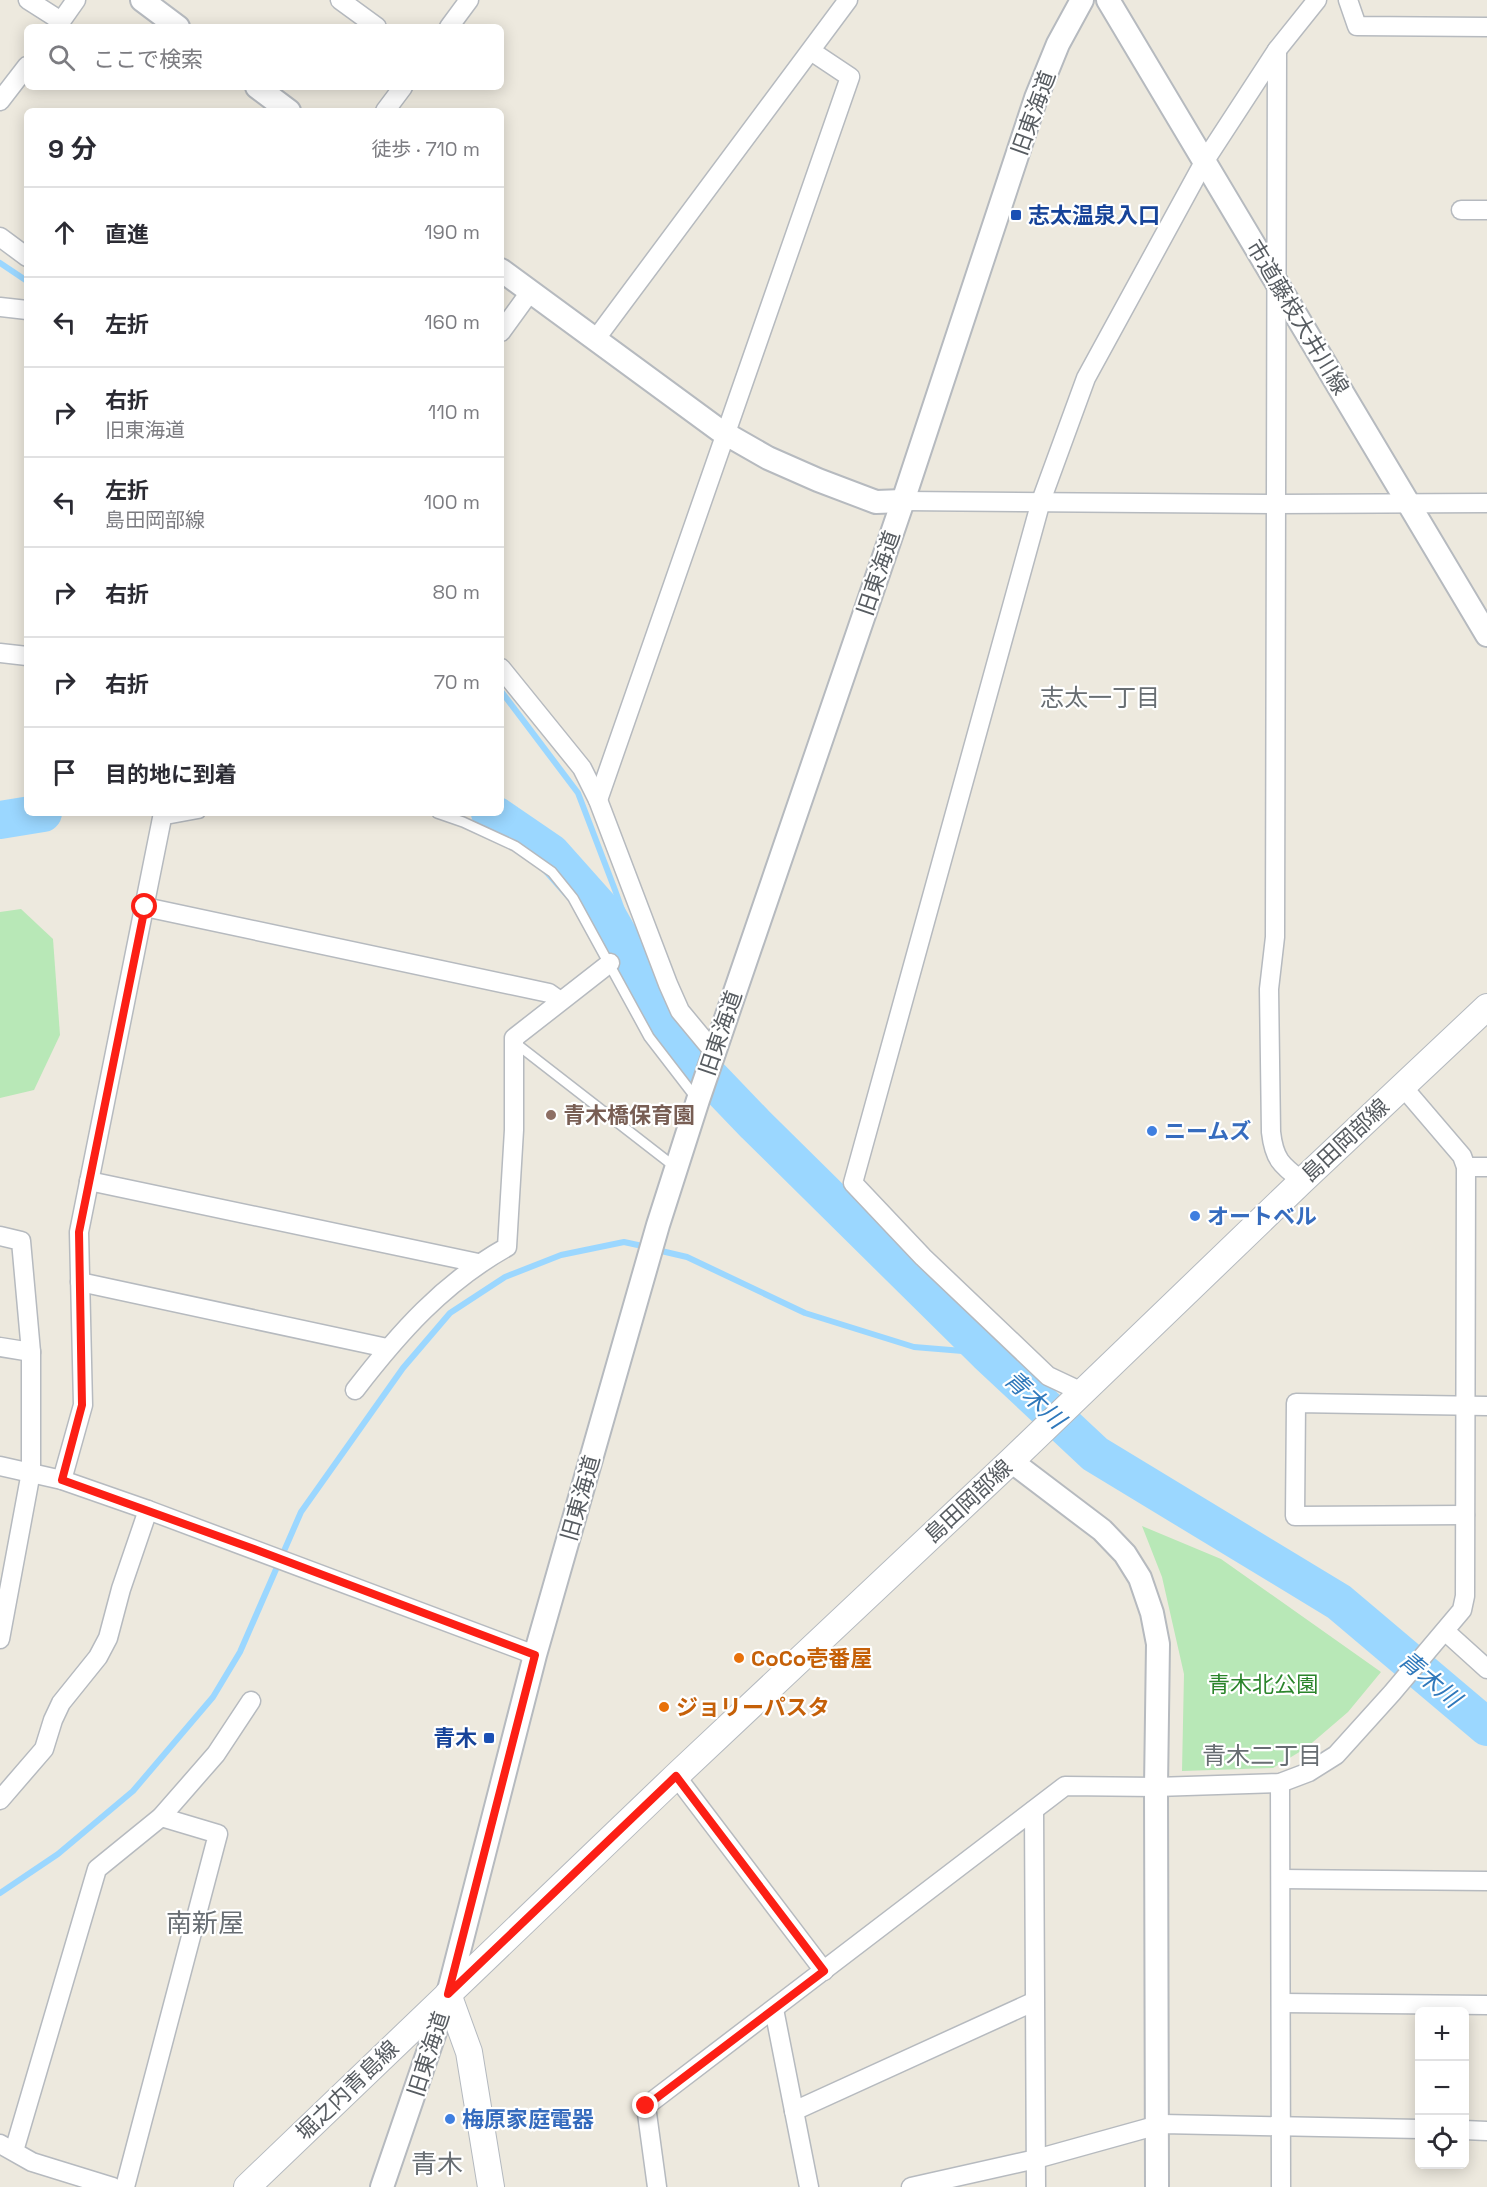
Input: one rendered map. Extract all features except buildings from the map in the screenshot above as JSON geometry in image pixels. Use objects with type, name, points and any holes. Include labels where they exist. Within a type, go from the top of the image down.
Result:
[{"type":"main road","name":"島田岡部線","points":[[448,1994],[1487,1007]]},
{"type":"main road","name":"堀之内青島線","points":[[247,2187],[448,1994]]},
{"type":"main road","points":[[448,1994],[469,2052],[491,2187]]},
{"type":"street","points":[[28,0],[59,24],[76,0]]},
{"type":"street","points":[[142,0],[174,24]]},
{"type":"street","points":[[340,0],[373,24]]},
{"type":"street","points":[[451,24],[469,0]]},
{"type":"street","points":[[595,340],[848,0]]},
{"type":"street","name":"旧東海道","points":[[382,2187],[448,1994],[535,1655],[644,1270],[676,1168],[903,501],[1036,98],[1058,44],[1082,0]]},
{"type":"street","name":"市道藤枝大井川線","points":[[1108,0],[1278,281],[1407,502],[1484,625]]},
{"type":"street","points":[[1079,1394],[1048,1376],[923,1257],[853,1183],[1041,501],[1086,378],[1204,162],[1277,50],[1317,0]]},
{"type":"street","points":[[1348,0],[1357,26],[1487,27]]},
{"type":"street","points":[[1277,50],[1275,938],[1269,989],[1271,1132],[1273,1150],[1281,1165],[1302,1181]]},
{"type":"street","points":[[598,800],[850,77],[811,51]]},
{"type":"street","points":[[0,101],[24,70]]},
{"type":"street","points":[[261,90],[285,108]]},
{"type":"street","points":[[387,108],[401,90]]},
{"type":"street","points":[[1461,210],[1487,210]]},
{"type":"street","points":[[0,237],[24,254]]},
{"type":"street","points":[[504,272],[724,434],[768,458],[876,502],[1487,503]]},
{"type":"street","points":[[504,328],[530,292]]},
{"type":"street","points":[[0,307],[24,310]]},
{"type":"street","points":[[0,653],[24,656]]},
{"type":"street","points":[[504,672],[582,768],[598,800],[680,1011],[714,1052]]},
{"type":"street","points":[[62,1480],[82,1405],[79,1232],[163,817]]},
{"type":"street","points":[[145,907],[549,993],[559,1000]]},
{"type":"street","points":[[355,1390],[387,1348],[429,1304],[478,1263],[507,1247],[514,1130],[514,1038],[559,1000],[610,963]]},
{"type":"street","points":[[657,2187],[646,2106],[1065,1785],[1156,1787],[1280,1783],[1309,1772],[1336,1755],[1462,1610],[1465,1596],[1466,1167],[1462,1155],[1402,1087]]},
{"type":"street","points":[[1466,1167],[1487,1167]]},
{"type":"street","points":[[89,1181],[478,1263]]},
{"type":"street","points":[[0,1236],[21,1241],[31,1352],[31,1472],[0,1639]]},
{"type":"street","points":[[80,1282],[387,1348]]},
{"type":"street","points":[[0,1347],[31,1352]]},
{"type":"street","points":[[1465,1515],[1295,1516],[1296,1403],[1487,1406]]},
{"type":"street","points":[[1011,1461],[1102,1530],[1125,1554],[1140,1578],[1152,1613],[1158,1644],[1157,2187]]},
{"type":"street","points":[[0,1466],[62,1480],[148,1510],[535,1655]]},
{"type":"street","points":[[0,1800],[44,1749],[61,1703],[98,1657],[108,1638],[148,1510]]},
{"type":"street","points":[[1445,1631],[1487,1669]]},
{"type":"street","points":[[113,2187],[32,2162],[7,2147],[97,1869],[161,1817],[216,1754],[251,1701]]},
{"type":"street","points":[[676,1776],[824,1971]]},
{"type":"street","points":[[1280,1783],[1281,2187]]},
{"type":"street","points":[[1034,1810],[1036,2187]]},
{"type":"street","points":[[124,2187],[218,1834],[161,1817]]},
{"type":"street","points":[[1281,1879],[1487,1881]]},
{"type":"street","points":[[794,2111],[1034,2002]]},
{"type":"street","points":[[1281,2003],[1487,2005]]},
{"type":"street","points":[[774,2008],[809,2187]]},
{"type":"street","points":[[911,2187],[1036,2159],[1162,2124],[1415,2130]]},
{"type":"street","points":[[1469,2130],[1487,2131]]},
{"type":"lane","points":[[446,816],[515,846],[552,872],[573,898],[649,1037],[698,1100]]},
{"type":"lane","points":[[514,1042],[676,1168]]},
{"type":"green space","points":[[21,909],[53,939],[60,1035],[34,1090],[0,1098],[0,912]]},
{"type":"green space","name":"青木北公園","points":[[1142,1526],[1221,1559],[1381,1672],[1348,1712],[1306,1748],[1273,1768],[1182,1771],[1184,1674],[1162,1577]]},
{"type":"waterway","points":[[0,263],[24,279]]},
{"type":"waterway","points":[[504,695],[578,793],[652,993]]},
{"type":"waterway","points":[[0,820],[25,816]]},
{"type":"waterway","name":"青木川","points":[[497,816],[551,853],[608,917],[684,1050],[755,1124],[987,1353],[1095,1454],[1339,1602],[1487,1727]]},
{"type":"waterway","points":[[0,1893],[58,1854],[133,1791],[213,1697],[240,1652],[301,1512],[403,1368],[450,1313],[505,1277],[561,1255],[624,1242],[647,1247]]},
{"type":"waterway","points":[[657,1250],[687,1257],[805,1313],[914,1347],[987,1353]]},
{"type":"place","name":"志太温泉入口","points":[[1016,215]]},
{"type":"place","name":"青木橋保育園","points":[[551,1115]]},
{"type":"place","name":"ニームズ","points":[[1152,1131]]},
{"type":"place","name":"オートベル","points":[[1195,1216]]},
{"type":"place","name":"CoCo壱番屋","points":[[739,1658]]},
{"type":"place","name":"ジョリーパスタ","points":[[664,1707]]},
{"type":"place","name":"青木","points":[[489,1738]]},
{"type":"place","name":"梅原家庭電器","points":[[450,2119]]},
{"type":"district","name":"志太一丁目","points":[[1100,697]]},
{"type":"district","name":"青木二丁目","points":[[1262,1755]]},
{"type":"district","name":"南新屋","points":[[205,1923]]},
{"type":"district","name":"青木","points":[[437,2164]]},
{"type":"route","points":[[145,907],[79,1232],[82,1405],[62,1480],[254,1549],[535,1655],[448,1994],[676,1776],[824,1971],[646,2106]]}]
